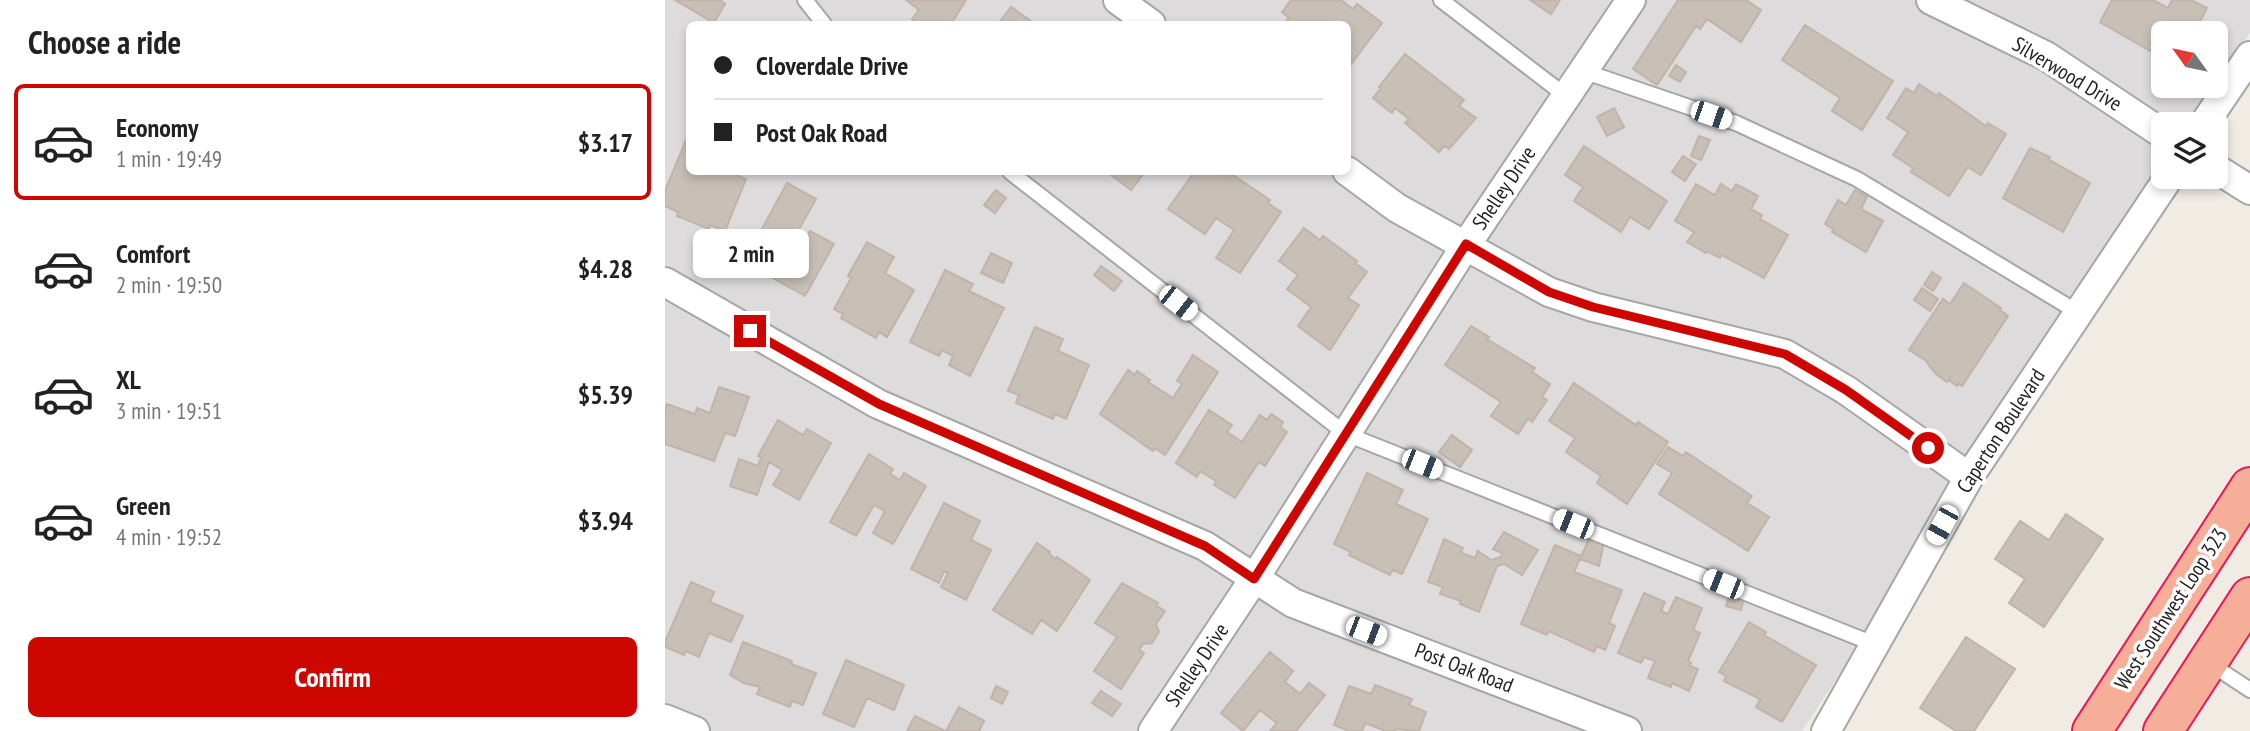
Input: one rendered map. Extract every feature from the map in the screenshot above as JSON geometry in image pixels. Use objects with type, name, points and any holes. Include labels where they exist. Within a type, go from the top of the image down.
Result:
[{"type":"highway","name":"West Southwest Loop 323","points":[[2092,731],[2250,487]]},
{"type":"highway","points":[[2163,731],[2250,597]]},
{"type":"street","points":[[1118,0],[1147,21]]},
{"type":"street","name":"Shelley Drive","points":[[1153,731],[1254,579],[1466,244],[1631,0]]},
{"type":"street","name":"Silverwood Drive","points":[[1931,0],[2046,56],[2151,127]]},
{"type":"street","points":[[2212,112],[2250,55]]},
{"type":"street","points":[[1351,174],[1397,208],[1549,292],[1593,307],[1785,354],[1846,390],[1969,477]]},
{"type":"street","name":"Caperton Boulevard","points":[[1826,731],[1969,477],[2161,189]]},
{"type":"street","name":"Post Oak Road","points":[[665,282],[879,404],[1205,546],[1293,603],[1627,731]]},
{"type":"street","points":[[665,719],[695,731]]},
{"type":"lane","points":[[805,0],[822,21]]},
{"type":"lane","points":[[1441,0],[1566,96]]},
{"type":"lane","points":[[1583,71],[1736,123],[1857,179],[2079,313]]},
{"type":"lane","points":[[1014,175],[1346,434],[1874,644]]},
{"type":"lane","points":[[2208,662],[2250,690]]},
{"type":"shaded area","points":[[665,0],[2250,0],[2250,32],[2228,73],[2228,21],[2151,21],[2151,98],[2215,98],[2207,112],[2151,112],[2151,189],[2161,189],[1802,731],[665,731]]},
{"type":"building","points":[[675,0],[720,0],[725,4],[715,21],[711,21]]},
{"type":"building","points":[[906,0],[966,0],[953,21],[915,21],[912,19],[919,10]]},
{"type":"building","points":[[1291,0],[1341,0],[1353,9],[1357,4],[1382,23],[1351,64],[1351,21],[1286,21],[1289,18],[1282,12]]},
{"type":"building","points":[[1530,0],[1560,0],[1551,14]]},
{"type":"building","points":[[1678,0],[1746,0],[1761,10],[1741,42],[1707,19],[1700,29],[1696,26],[1657,85],[1633,69]]},
{"type":"building","points":[[2112,0],[2153,0],[2168,8],[2172,0],[2191,0],[2207,8],[2200,21],[2151,21],[2151,51],[2100,22]]},
{"type":"building","points":[[1011,7],[1031,21],[1000,21]]},
{"type":"building","points":[[1805,25],[1893,81],[1862,130],[1832,111],[1840,98],[1782,60]]},
{"type":"building","points":[[1405,54],[1464,100],[1459,106],[1476,118],[1449,149],[1444,146],[1439,152],[1405,123],[1409,119],[1395,108],[1392,113],[1373,98]]},
{"type":"building","points":[[1676,65],[1686,72],[1680,82],[1669,76]]},
{"type":"building","points":[[1919,84],[1937,96],[1939,93],[1986,126],[1988,123],[2006,134],[1981,175],[1968,167],[1949,196],[1911,172],[1913,168],[1893,155],[1908,132],[1887,118],[1906,88],[1914,93]]},
{"type":"building","points":[[1614,108],[1624,127],[1607,136],[1597,117]]},
{"type":"building","points":[[1699,136],[1710,140],[1701,160],[1691,156]]},
{"type":"building","points":[[686,140],[686,175],[736,175],[746,179],[725,231],[710,225],[709,229],[677,216],[678,212],[665,206],[665,191]]},
{"type":"building","points":[[1584,146],[1667,201],[1649,229],[1630,217],[1621,232],[1574,201],[1583,187],[1565,175]]},
{"type":"building","points":[[2030,148],[2050,157],[2048,159],[2090,183],[2063,232],[2003,198]]},
{"type":"building","points":[[1683,156],[1696,164],[1685,181],[1672,172]]},
{"type":"building","points":[[1111,175],[1143,175],[1131,190]]},
{"type":"building","points":[[1192,175],[1232,175],[1270,200],[1268,203],[1281,212],[1240,273],[1216,258],[1234,230],[1216,218],[1205,234],[1168,209]]},
{"type":"building","points":[[787,183],[816,199],[798,231],[807,236],[810,231],[834,244],[805,296],[744,262]]},
{"type":"building","points":[[1696,184],[1715,195],[1721,184],[1732,191],[1736,184],[1758,196],[1751,209],[1762,215],[1760,219],[1788,235],[1764,278],[1722,255],[1720,258],[1707,251],[1706,253],[1687,242],[1694,232],[1675,221]]},
{"type":"building","points":[[996,190],[1006,198],[995,213],[984,205]]},
{"type":"building","points":[[1855,190],[1867,197],[1861,209],[1883,221],[1866,252],[1832,232],[1834,230],[1825,224],[1838,200],[1846,205]]},
{"type":"building","points":[[1304,228],[1320,240],[1323,236],[1357,261],[1355,263],[1367,272],[1348,298],[1359,305],[1330,350],[1298,326],[1311,307],[1287,289],[1298,275],[1279,261]]},
{"type":"building","points":[[867,242],[894,257],[885,273],[914,290],[887,337],[879,332],[876,338],[841,318],[843,314],[834,309]]},
{"type":"building","points":[[991,253],[1012,263],[1003,283],[981,273]]},
{"type":"building","points":[[1101,266],[1122,281],[1114,291],[1094,275]]},
{"type":"building","points":[[945,270],[973,284],[969,291],[1004,308],[970,376],[949,365],[953,356],[942,350],[939,356],[910,342]]},
{"type":"building","points":[[1932,272],[1941,278],[1933,291],[1924,285]]},
{"type":"building","points":[[1964,283],[2001,308],[2008,316],[1962,386],[1957,386],[1950,378],[1947,382],[1935,373],[1925,360],[1909,350],[1943,299],[1950,304]]},
{"type":"building","points":[[1922,288],[1938,299],[1930,311],[1914,300]]},
{"type":"building","points":[[1471,326],[1535,368],[1532,372],[1550,384],[1542,397],[1547,400],[1532,422],[1528,419],[1518,434],[1491,416],[1501,402],[1445,365]]},
{"type":"building","points":[[1035,327],[1063,339],[1058,351],[1089,365],[1066,419],[1055,414],[1053,419],[1016,403],[1019,395],[1008,391]]},
{"type":"building","points":[[1193,355],[1218,372],[1165,455],[1155,448],[1153,451],[1100,414],[1128,370],[1135,375],[1137,371],[1150,380],[1148,382],[1173,398],[1182,384],[1177,381]]},
{"type":"building","points":[[1574,383],[1636,425],[1638,422],[1668,442],[1627,504],[1597,483],[1601,476],[1566,452],[1575,438],[1549,421]]},
{"type":"building","points":[[719,387],[749,397],[735,436],[725,433],[714,461],[665,444],[667,404],[695,414],[697,408],[710,413]]},
{"type":"building","points":[[1209,410],[1232,425],[1227,432],[1242,442],[1260,415],[1267,420],[1271,414],[1283,422],[1280,427],[1287,432],[1265,466],[1259,462],[1235,498],[1214,485],[1216,481],[1200,471],[1197,477],[1176,463]]},
{"type":"building","points":[[778,420],[803,435],[807,429],[831,443],[799,500],[773,485],[782,470],[769,462],[757,495],[730,486],[739,459],[758,466],[761,457],[758,456]]},
{"type":"building","points":[[1452,435],[1472,450],[1460,467],[1439,452]]},
{"type":"building","points":[[1668,447],[1683,456],[1686,452],[1752,496],[1747,503],[1769,517],[1748,551],[1659,494],[1672,473],[1657,464]]},
{"type":"building","points":[[869,454],[893,469],[890,474],[900,480],[904,473],[926,486],[893,544],[873,533],[885,511],[874,505],[856,536],[830,522]]},
{"type":"building","points":[[1367,473],[1403,490],[1396,504],[1428,519],[1402,574],[1393,570],[1390,575],[1349,555],[1351,552],[1334,544]]},
{"type":"building","points":[[944,503],[980,521],[971,540],[991,550],[966,600],[941,587],[948,573],[944,571],[939,583],[911,569]]},
{"type":"building","points":[[2066,514],[2103,539],[2044,627],[2009,603],[2025,579],[1995,559],[2020,521],[2049,540]]},
{"type":"building","points":[[1504,532],[1538,550],[1522,575],[1504,564],[1497,566],[1479,612],[1460,604],[1461,601],[1440,594],[1443,587],[1428,582],[1444,539],[1463,548],[1461,553],[1475,558],[1478,551],[1491,560],[1501,557],[1502,553],[1493,549]]},
{"type":"building","points":[[1590,537],[1604,542],[1599,566],[1580,559]]},
{"type":"building","points":[[1037,543],[1056,559],[1057,557],[1090,580],[1057,631],[1041,620],[1032,634],[993,610]]},
{"type":"building","points":[[1555,545],[1581,556],[1574,572],[1622,590],[1609,623],[1615,626],[1605,650],[1597,646],[1594,652],[1549,631],[1547,635],[1521,624]]},
{"type":"building","points":[[691,582],[714,592],[710,602],[743,616],[731,642],[709,633],[699,657],[686,651],[684,655],[665,647]]},
{"type":"building","points":[[1122,583],[1158,603],[1157,606],[1165,611],[1156,624],[1159,632],[1152,643],[1143,644],[1139,650],[1144,653],[1121,689],[1094,671],[1117,637],[1095,623]]},
{"type":"building","points":[[1644,593],[1665,602],[1661,611],[1668,614],[1676,597],[1702,608],[1693,630],[1700,633],[1688,661],[1690,666],[1698,669],[1689,691],[1672,683],[1671,687],[1648,678],[1655,661],[1644,657],[1641,663],[1618,653]]},
{"type":"building","points":[[1730,594],[1744,598],[1741,610],[1726,606]]},
{"type":"building","points":[[1749,622],[1766,632],[1764,635],[1816,665],[1782,722],[1756,707],[1760,699],[1724,681],[1726,676],[1719,672]]},
{"type":"building","points":[[1966,637],[2015,669],[1974,731],[1956,731],[1920,708]]},
{"type":"building","points":[[743,642],[816,673],[803,705],[792,701],[790,707],[757,694],[760,687],[744,683],[730,675]]},
{"type":"building","points":[[1270,652],[1293,671],[1285,682],[1300,694],[1309,683],[1325,695],[1296,731],[1270,731],[1277,723],[1260,710],[1243,731],[1221,713]]},
{"type":"building","points":[[846,660],[904,685],[894,710],[867,698],[854,727],[823,714]]},
{"type":"building","points":[[1375,685],[1412,699],[1409,705],[1426,712],[1419,731],[1386,731],[1365,723],[1362,731],[1349,731],[1334,725],[1349,686],[1371,694]]},
{"type":"building","points":[[996,686],[1008,692],[1002,704],[991,698]]},
{"type":"building","points":[[1101,691],[1121,704],[1112,716],[1092,703]]},
{"type":"building","points":[[959,707],[984,721],[979,731],[946,731]]},
{"type":"building","points":[[915,716],[945,731],[907,731]]},
{"type":"route","points":[[750,331],[879,404],[1205,546],[1254,579],[1466,244],[1549,292],[1593,307],[1785,354],[1846,390],[1928,448]]}]
